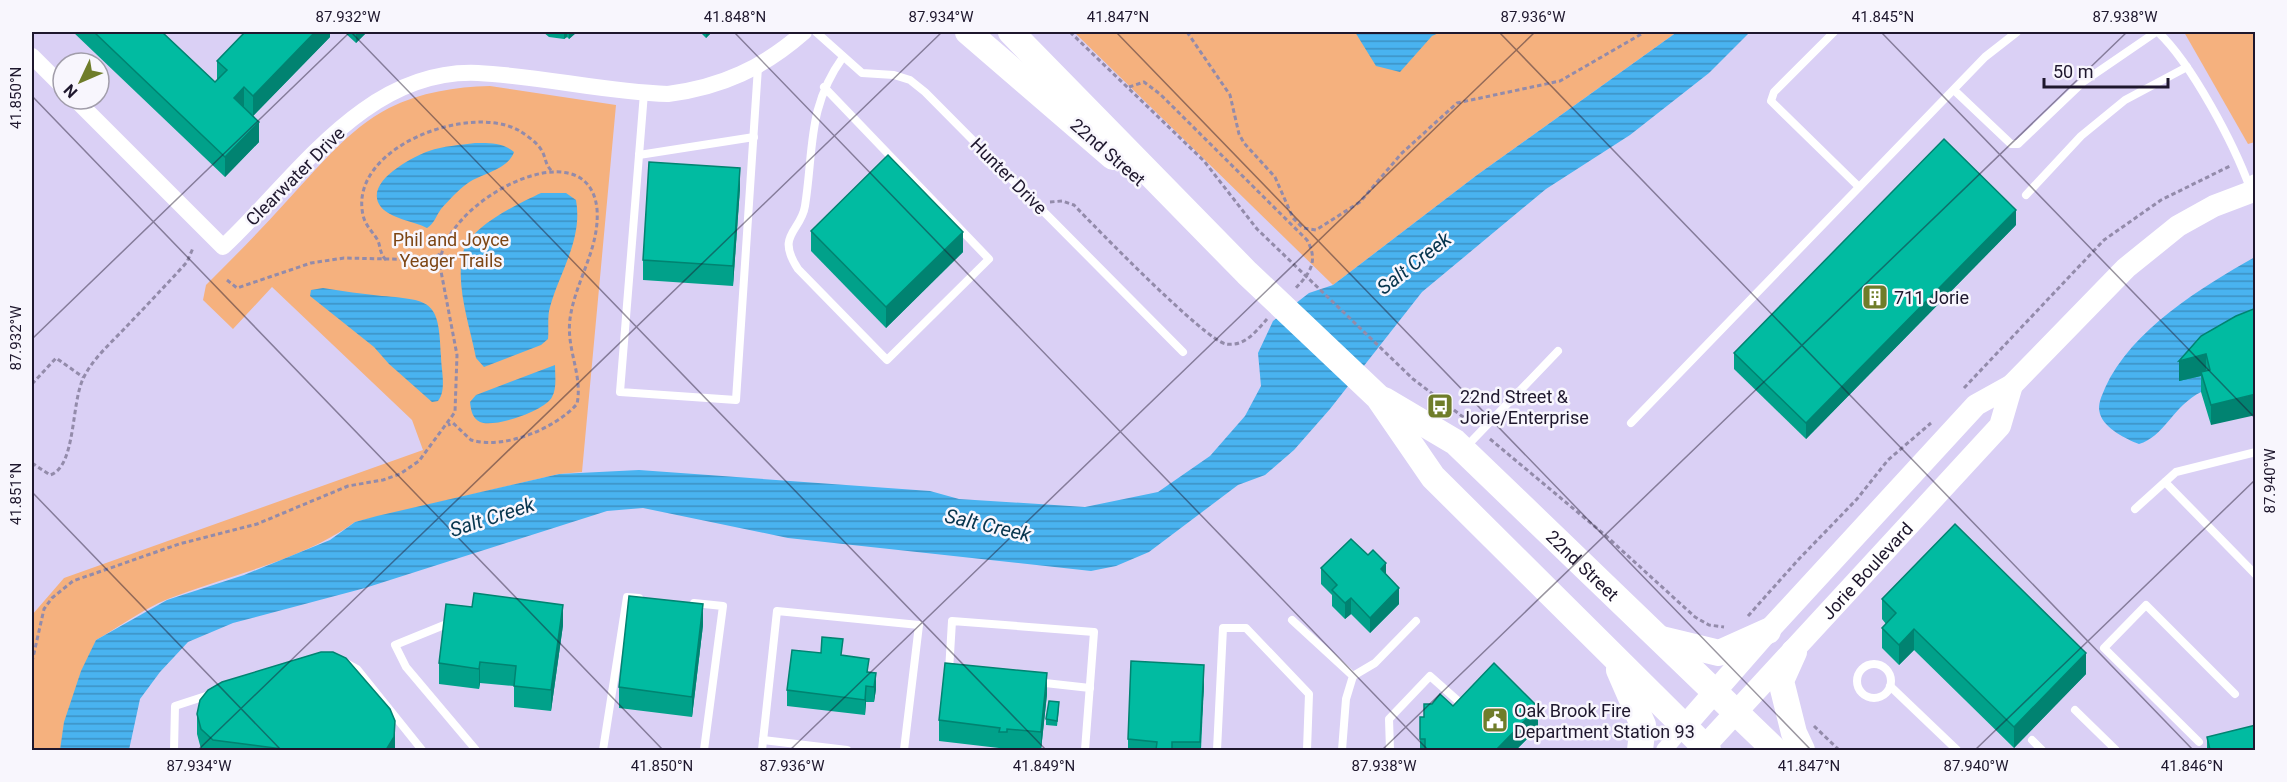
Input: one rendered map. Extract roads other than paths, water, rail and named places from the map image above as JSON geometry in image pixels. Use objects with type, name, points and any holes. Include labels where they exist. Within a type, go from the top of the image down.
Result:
[{"type":"main road","name":"22nd Street","points":[[968,32],[1247,273]]},
{"type":"main road","name":"22nd Street","points":[[1011,32],[1247,273],[1378,397],[1433,477],[1704,749]]},
{"type":"main road","name":"Jorie Boulevard","points":[[1684,727],[1768,631],[1976,405],[2012,385],[2126,268],[2178,226],[2214,206],[2254,190]]},
{"type":"main road","name":"Jorie Boulevard","points":[[1704,749],[2000,426],[2012,385]]},
{"type":"main road","name":"22nd Street","points":[[1378,397],[1455,442],[1774,750]]},
{"type":"main road","points":[[1659,639],[1719,653],[1768,631]]},
{"type":"main road","points":[[1794,652],[1781,681],[1794,733],[1802,750]]},
{"type":"main road","points":[[1615,658],[1643,725],[1640,750]]},
{"type":"street","name":"Clearwater Drive","points":[[87,111],[223,247],[340,128],[399,90],[429,77],[477,73],[644,93],[668,94],[696,91],[726,82],[758,67],[804,32]]},
{"type":"street","points":[[32,56],[51,75]]},
{"type":"street","points":[[1664,750],[1684,727]]},
{"type":"lane","name":"Hunter Drive","points":[[816,32],[862,73],[894,75],[910,80],[925,92],[1183,352]]},
{"type":"lane","points":[[1834,32],[1774,92],[1771,101],[1859,187]]},
{"type":"lane","points":[[1631,423],[1997,45],[2017,32]]},
{"type":"lane","points":[[1954,90],[2011,144],[2018,144],[2083,82],[2157,32],[2174,46],[2187,67],[2241,162],[2254,190]]},
{"type":"lane","points":[[824,87],[989,259],[886,360],[798,269],[791,258],[791,231],[805,210],[811,143],[824,87],[843,57]]},
{"type":"lane","points":[[644,93],[620,392],[736,400],[758,67]]},
{"type":"lane","points":[[2026,195],[2081,136],[2125,100],[2187,67]]},
{"type":"lane","points":[[639,155],[754,137]]},
{"type":"lane","points":[[1463,450],[1558,351]]},
{"type":"lane","points":[[2135,508],[2176,472],[2256,452]]},
{"type":"lane","points":[[2165,482],[2256,575]]},
{"type":"lane","points":[[603,750],[627,597],[648,599]]},
{"type":"lane","points":[[680,602],[723,606],[704,750]]},
{"type":"lane","points":[[2199,742],[2104,648],[2146,605],[2235,693]]},
{"type":"lane","points":[[762,750],[777,611],[919,625],[904,750]]},
{"type":"lane","points":[[469,615],[395,645],[406,667],[476,750]]},
{"type":"lane","points":[[1292,620],[1353,675]]},
{"type":"lane","points":[[960,672],[949,670],[952,621],[1094,632],[1085,750]]},
{"type":"lane","points":[[1342,750],[1346,699],[1353,675],[1375,663],[1416,621]]},
{"type":"lane","points":[[1216,750],[1223,628],[1246,628],[1309,693],[1307,750]]},
{"type":"lane","points":[[338,660],[357,669],[422,750]]},
{"type":"lane","points":[[1890,686],[1888,692],[1878,698],[1866,696],[1858,688],[1857,676],[1864,666],[1876,664],[1890,674],[1890,686],[1957,750]]},
{"type":"lane","points":[[1390,750],[1389,718],[1430,676],[1468,710]]},
{"type":"lane","points":[[1031,681],[1090,688]]},
{"type":"lane","points":[[174,750],[176,706],[219,691]]},
{"type":"lane","points":[[2075,710],[2116,750]]},
{"type":"lane","points":[[763,740],[847,750]]},
{"type":"lane","points":[[2032,740],[2042,750]]},
{"type":"water","points":[[1355,32],[1441,32],[1432,36],[1400,72],[1376,66]]},
{"type":"water","name":"Salt Creek","points":[[1677,32],[1750,32],[1709,73],[1630,135],[1546,189],[1422,292],[1330,409],[1294,450],[1265,475],[1238,485],[1149,552],[1116,566],[1091,571],[788,538],[643,508],[607,511],[365,588],[233,623],[188,642],[160,672],[140,699],[129,750],[60,750],[64,722],[81,671],[96,640],[167,600],[244,575],[330,540],[355,522],[377,516],[559,474],[639,470],[930,491],[959,499],[1085,507],[1158,492],[1210,456],[1245,416],[1261,386],[1258,353],[1273,321],[1309,293],[1333,285],[1477,175]]},
{"type":"water","points":[[475,143],[500,145],[514,152],[506,163],[461,189],[441,209],[427,228],[397,217],[381,207],[377,198],[378,189],[383,180],[401,165],[434,149]]},
{"type":"water","points":[[541,193],[566,193],[576,200],[577,214],[573,242],[549,311],[548,339],[541,345],[484,367],[476,358],[464,306],[461,278],[463,253],[467,243],[485,225]]},
{"type":"water","points":[[2255,257],[2255,329],[2180,380],[2206,375],[2201,392],[2183,405],[2148,440],[2139,444],[2111,429],[2100,414],[2100,400],[2117,367],[2132,347],[2150,329],[2191,296]]},
{"type":"water","points":[[323,288],[412,299],[430,307],[435,314],[440,338],[443,386],[438,401],[432,402],[389,364],[374,347],[310,296],[311,290]]},
{"type":"water","points":[[555,365],[554,393],[540,408],[496,423],[480,422],[471,411],[470,402],[476,395]]},
{"type":"place","name":"711 Jorie","points":[[1875,297]]},
{"type":"place","name":"22nd Street & Jorie/Enterprise","points":[[1440,406]]},
{"type":"place","name":"Oak Brook Fire Department Station 93","points":[[1495,720]]},
{"type":"park label","name":"Phil and Joyce Yeager Trails","points":[[451,249]]}]
